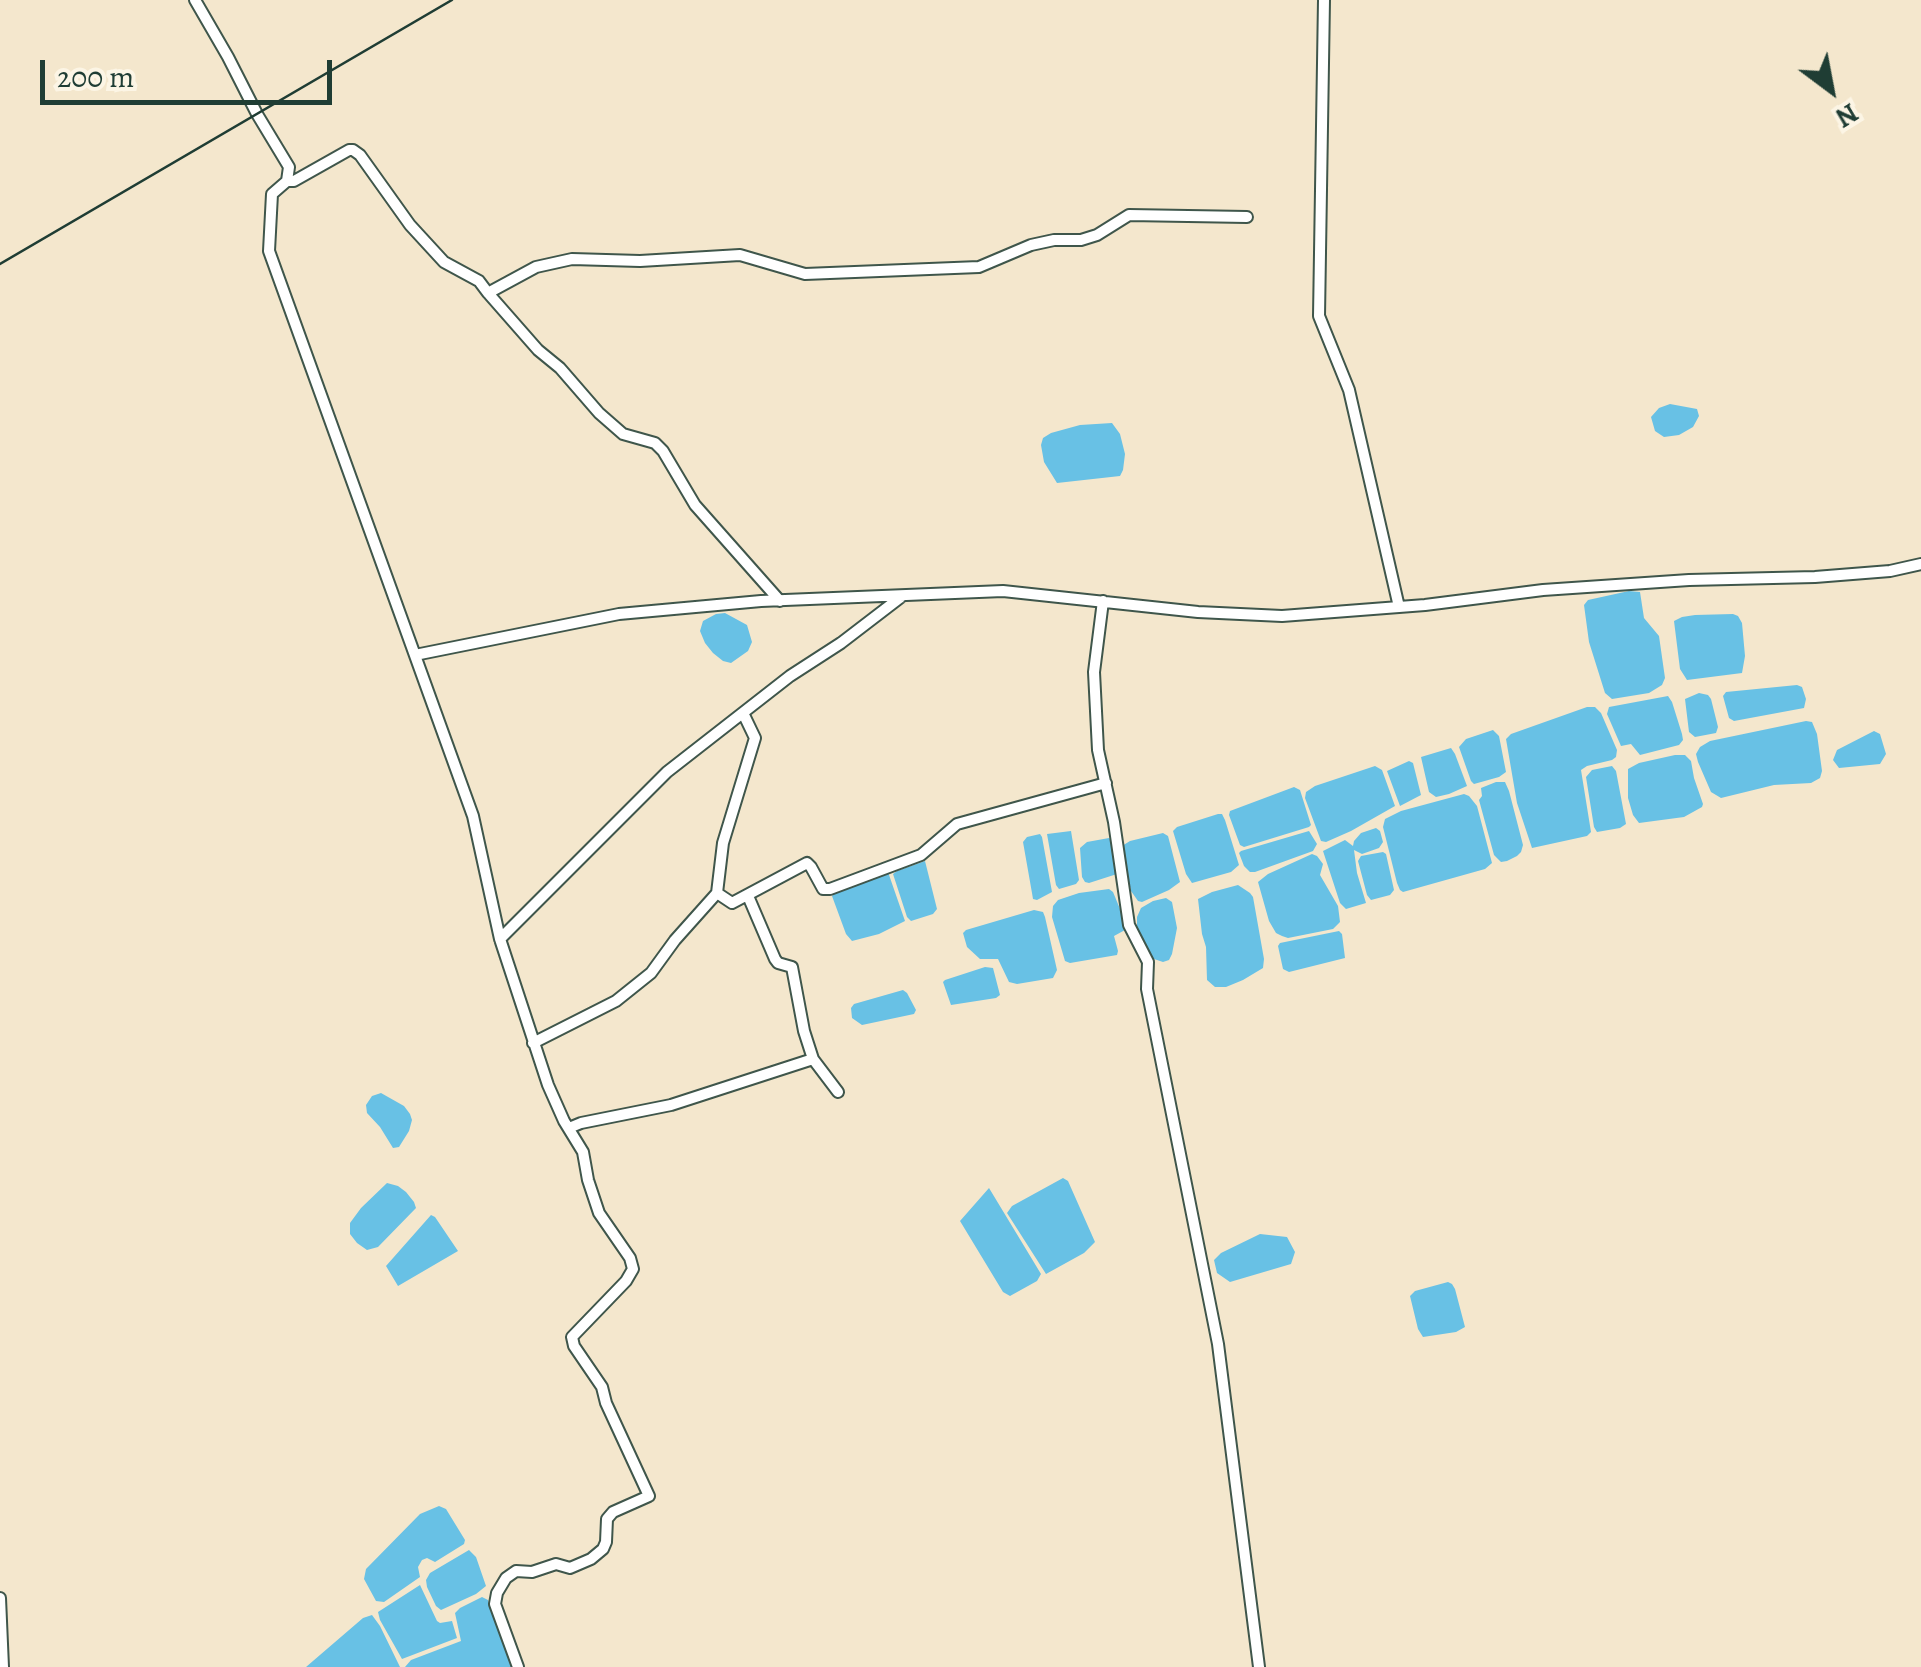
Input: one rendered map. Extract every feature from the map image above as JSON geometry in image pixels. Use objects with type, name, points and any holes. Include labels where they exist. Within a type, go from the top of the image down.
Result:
[{"type":"street","points":[[195,0],[289,167],[288,181]]},
{"type":"street","points":[[1324,0],[1319,316],[1349,390],[1399,607]]},
{"type":"street","points":[[518,1667],[495,1604],[506,1578],[516,1570],[532,1572],[556,1564],[570,1568],[591,1559],[606,1542],[607,1520],[613,1512],[649,1496],[602,1386],[572,1337],[633,1269],[630,1258],[599,1213],[584,1152],[548,1085],[533,1043],[500,939],[472,816],[269,251],[272,194],[288,181],[353,150],[360,155],[410,225],[444,262],[480,280],[538,350],[623,434],[654,443],[664,452],[696,505],[780,601]]},
{"type":"street","points":[[488,293],[536,267],[572,259],[640,261],[740,255],[805,274],[980,267],[1032,245],[1096,236],[1129,215],[1247,217]]},
{"type":"street","points":[[415,655],[618,614],[780,601],[1003,590],[1198,612],[1282,616],[1542,590],[1815,577],[1890,571],[1921,564]]},
{"type":"street","points":[[500,939],[667,772],[902,596]]},
{"type":"street","points":[[1103,601],[1094,672],[1098,750],[1129,925],[1148,962],[1147,990],[1218,1344],[1260,1667]]},
{"type":"street","points":[[533,1043],[616,1001],[651,973],[717,893],[724,842],[755,738],[743,713]]},
{"type":"street","points":[[717,893],[732,904],[807,863],[823,889],[830,888],[921,855],[957,824],[1106,783]]},
{"type":"street","points":[[748,896],[775,959],[792,967],[813,1059],[838,1092]]},
{"type":"street","points":[[569,1128],[672,1105],[813,1059]]},
{"type":"street","points":[[0,1598],[3,1667]]},
{"type":"water","points":[[1670,404],[1697,409],[1699,416],[1693,427],[1664,437],[1655,431],[1651,417]]},
{"type":"water","points":[[1112,423],[1120,434],[1125,454],[1120,476],[1057,483],[1044,462],[1043,438],[1080,425]]},
{"type":"water","points":[[1640,592],[1644,618],[1659,636],[1665,678],[1662,685],[1649,693],[1612,699],[1605,693],[1589,642],[1584,605],[1588,600]]},
{"type":"water","points":[[725,613],[747,625],[752,642],[748,651],[731,663],[713,653],[700,631],[703,621]]},
{"type":"water","points":[[1733,614],[1742,623],[1742,673],[1687,680],[1680,669],[1674,621],[1695,615]]},
{"type":"water","points":[[1802,687],[1806,699],[1804,708],[1734,721],[1729,718],[1723,696],[1726,692]]},
{"type":"water","points":[[1699,693],[1711,699],[1718,727],[1716,733],[1695,737],[1689,732],[1685,699]]},
{"type":"water","points":[[1668,696],[1682,734],[1679,745],[1640,755],[1631,744],[1621,746],[1607,714],[1609,707]]},
{"type":"water","points":[[1595,707],[1601,713],[1617,750],[1612,760],[1581,770],[1591,832],[1532,848],[1517,803],[1506,739]]},
{"type":"water","points":[[1812,722],[1817,734],[1820,778],[1811,783],[1774,785],[1721,798],[1711,792],[1696,754],[1700,747],[1710,741]]},
{"type":"water","points":[[1493,730],[1499,736],[1506,772],[1474,784],[1459,747],[1466,739]]},
{"type":"water","points":[[1874,731],[1880,734],[1886,754],[1880,764],[1839,768],[1833,760],[1837,750]]},
{"type":"water","points":[[1451,748],[1467,786],[1436,797],[1429,792],[1421,757]]},
{"type":"water","points":[[1685,755],[1691,761],[1702,807],[1684,817],[1639,823],[1628,798],[1628,769]]},
{"type":"water","points":[[1409,761],[1413,763],[1421,795],[1400,806],[1387,771]]},
{"type":"water","points":[[1375,766],[1382,770],[1395,806],[1351,831],[1321,841],[1306,792]]},
{"type":"water","points":[[1612,766],[1626,824],[1597,832],[1586,777],[1592,770]]},
{"type":"water","points":[[1505,782],[1509,791],[1523,845],[1517,856],[1501,862],[1494,855],[1479,800],[1481,788]]},
{"type":"water","points":[[1294,787],[1300,790],[1311,825],[1244,847],[1240,845],[1230,811]]},
{"type":"water","points":[[1464,794],[1477,806],[1492,863],[1485,869],[1403,892],[1397,883],[1383,827],[1385,819]]},
{"type":"water","points":[[1218,814],[1225,820],[1239,865],[1231,872],[1192,883],[1173,831]]},
{"type":"water","points":[[1376,828],[1383,842],[1379,848],[1362,854],[1354,850],[1366,903],[1346,909],[1340,903],[1323,851],[1345,840],[1353,846],[1361,833]]},
{"type":"water","points":[[1071,831],[1079,880],[1059,889],[1047,834]]},
{"type":"water","points":[[1309,831],[1317,844],[1313,851],[1255,872],[1244,866],[1241,851]]},
{"type":"water","points":[[1163,833],[1168,836],[1180,882],[1138,901],[1131,891],[1122,846]]},
{"type":"water","points":[[1040,834],[1052,892],[1037,900],[1033,899],[1023,842]]},
{"type":"water","points":[[1109,838],[1117,874],[1085,882],[1080,848],[1087,842]]},
{"type":"water","points":[[1383,852],[1394,890],[1371,900],[1358,861],[1361,856]]},
{"type":"water","points":[[1312,854],[1323,864],[1320,875],[1338,906],[1340,922],[1333,929],[1288,938],[1276,933],[1269,921],[1258,882]]},
{"type":"water","points":[[925,861],[937,909],[911,921],[893,874]]},
{"type":"water","points":[[888,872],[905,921],[852,941],[832,896]]},
{"type":"water","points":[[1238,885],[1253,897],[1263,968],[1226,987],[1215,987],[1207,980],[1198,899]]},
{"type":"water","points":[[1109,889],[1125,921],[1125,930],[1114,936],[1117,955],[1065,961],[1052,917],[1053,906],[1058,900],[1079,893]]},
{"type":"water","points":[[1166,898],[1172,902],[1177,928],[1172,954],[1163,962],[1148,952],[1137,928],[1137,917],[1141,908]]},
{"type":"water","points":[[1034,910],[1043,912],[1045,917],[1057,970],[1053,978],[1009,982],[998,959],[980,959],[967,947],[963,933],[966,930]]},
{"type":"water","points":[[1339,931],[1345,958],[1289,972],[1283,969],[1280,943]]},
{"type":"water","points":[[985,967],[993,968],[1000,995],[951,1005],[943,982]]},
{"type":"water","points":[[903,990],[916,1010],[914,1014],[862,1025],[852,1018],[854,1004]]},
{"type":"water","points":[[381,1093],[404,1106],[412,1120],[399,1147],[393,1148],[367,1113],[366,1105],[372,1096]]},
{"type":"water","points":[[1063,1178],[1068,1181],[1095,1242],[1084,1253],[1046,1274],[1007,1213],[1012,1206]]},
{"type":"water","points":[[387,1183],[406,1192],[416,1208],[378,1247],[367,1250],[350,1234],[350,1223]]},
{"type":"water","points":[[989,1188],[1041,1274],[1037,1281],[1010,1296],[1003,1292],[960,1221]]},
{"type":"water","points":[[431,1215],[458,1251],[398,1286],[386,1266]]},
{"type":"water","points":[[1260,1234],[1287,1237],[1295,1252],[1291,1264],[1230,1282],[1217,1273],[1214,1260],[1221,1253]]},
{"type":"water","points":[[1448,1282],[1455,1289],[1465,1327],[1423,1337],[1410,1296]]},
{"type":"water","points":[[439,1506],[446,1509],[464,1544],[435,1562],[422,1560],[418,1567],[420,1577],[384,1602],[376,1601],[364,1579],[366,1569],[420,1514]]},
{"type":"water","points":[[469,1550],[476,1557],[486,1586],[441,1610],[426,1580],[430,1573]]},
{"type":"water","points":[[420,1585],[437,1621],[452,1621],[457,1638],[402,1659],[378,1612]]},
{"type":"water","points":[[482,1597],[488,1600],[513,1667],[405,1667],[411,1660],[461,1641],[455,1613]]},
{"type":"water","points":[[372,1615],[400,1667],[306,1667],[363,1618]]},
{"type":"railway","points":[[0,264],[452,0]]}]
